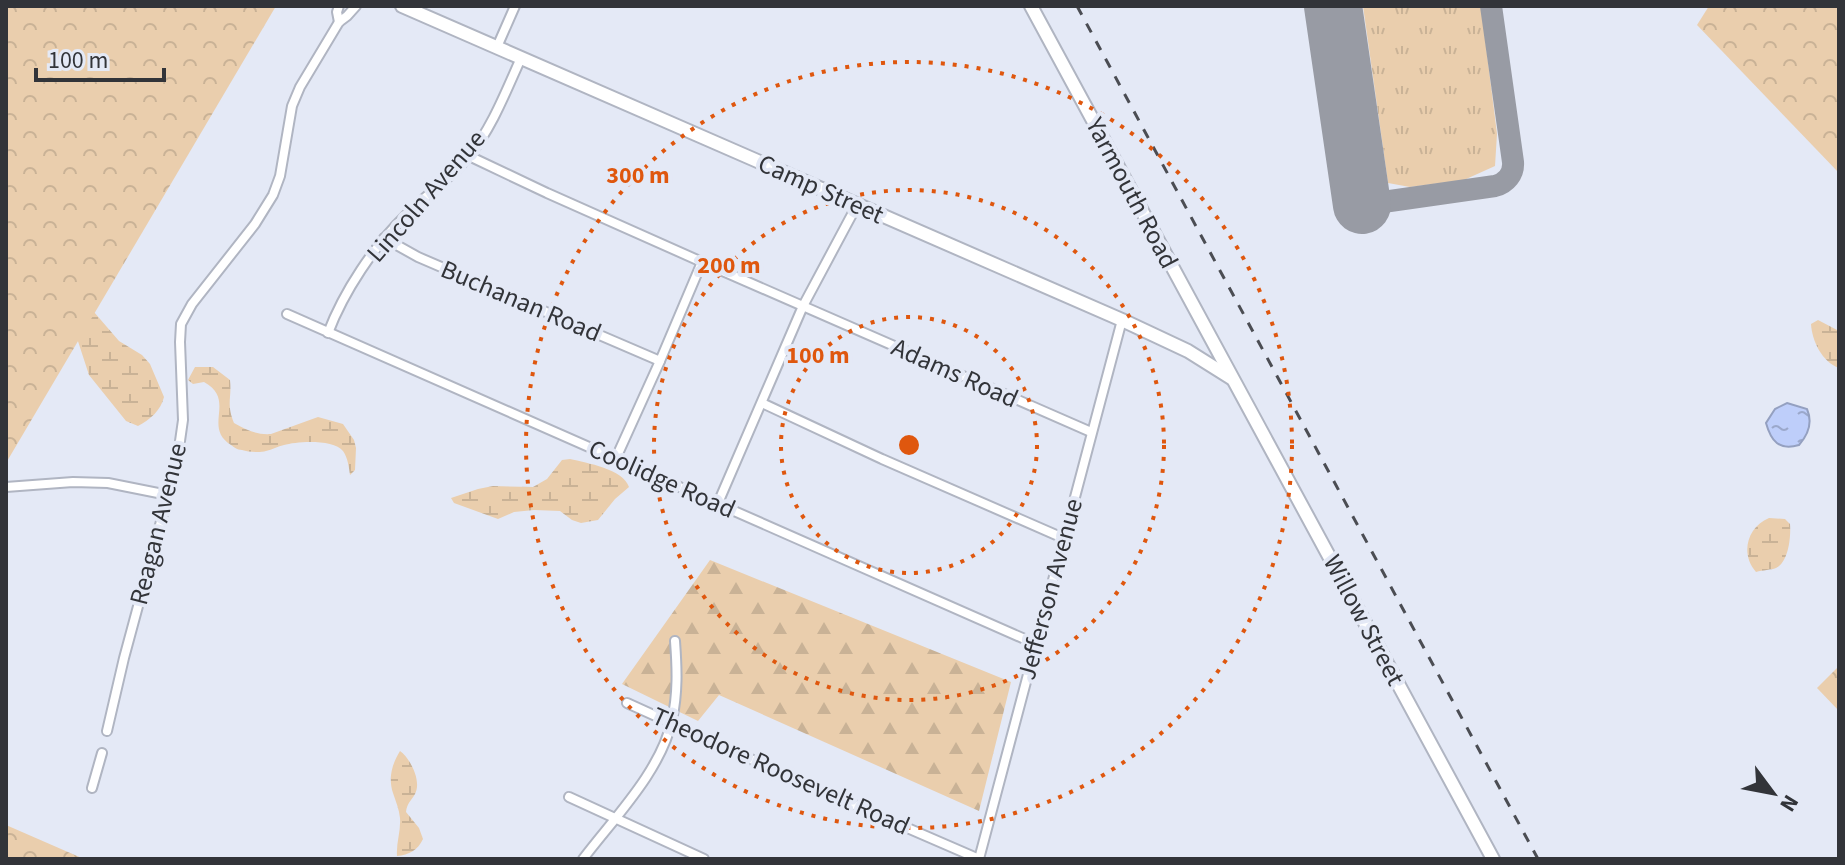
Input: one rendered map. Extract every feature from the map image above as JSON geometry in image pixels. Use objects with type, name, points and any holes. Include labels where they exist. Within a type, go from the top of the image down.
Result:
[{"type":"main road","name":"Camp Street","points":[[402,6],[1122,320],[1188,351],[1235,380]]},
{"type":"main road","name":"Yarmouth Road","points":[[1031,6],[1235,380]]},
{"type":"main road","points":[[1188,351],[1211,337]]},
{"type":"main road","name":"Willow Street","points":[[1235,380],[1493,859]]},
{"type":"street","points":[[339,6],[339,22]]},
{"type":"street","name":"Reagan Avenue","points":[[107,731],[177,462],[183,420],[181,324],[185,314],[255,224],[273,195],[280,176],[292,106],[300,87],[339,22],[356,6]]},
{"type":"street","points":[[497,47],[515,6]]},
{"type":"street","name":"Lincoln Avenue","points":[[328,333],[366,262],[384,238],[469,156],[486,131],[521,58]]},
{"type":"street","name":"Adams Road","points":[[469,156],[1091,432]]},
{"type":"street","points":[[718,503],[803,306],[857,205]]},
{"type":"street","name":"Buchanan Road","points":[[384,238],[418,257],[660,361]]},
{"type":"street","points":[[616,458],[702,262]]},
{"type":"street","name":"Coolidge Road","points":[[287,314],[1036,644]]},
{"type":"street","name":"Jefferson Avenue","points":[[979,859],[1122,320]]},
{"type":"street","points":[[762,403],[1063,538]]},
{"type":"street","points":[[6,487],[108,483],[168,495]]},
{"type":"street","points":[[583,859],[649,772],[661,751],[671,724],[678,678],[675,641]]},
{"type":"street","name":"Theodore Roosevelt Road","points":[[627,703],[979,859]]},
{"type":"street","points":[[92,788],[102,753]]},
{"type":"street","points":[[569,797],[704,859]]},
{"type":"green space","points":[[6,6],[276,6],[6,463]]},
{"type":"green space","points":[[1363,6],[1481,6],[1497,134],[1495,166],[1464,180],[1410,187],[1388,183]]},
{"type":"green space","points":[[1709,6],[1839,6],[1839,173],[1697,25]]},
{"type":"green space","points":[[6,176],[94,312],[119,341],[142,355],[150,364],[164,397],[154,414],[138,426],[126,421],[89,375],[74,329]]},
{"type":"green space","points":[[1818,320],[1839,331],[1839,368],[1823,356],[1816,344],[1811,324]]},
{"type":"green space","points":[[195,367],[213,367],[230,380],[230,406],[234,423],[247,430],[271,434],[318,417],[343,424],[354,440],[355,470],[350,475],[343,451],[332,444],[306,442],[261,452],[234,447],[219,430],[218,397],[213,389],[204,382],[193,384],[188,380]]},
{"type":"green space","points":[[570,459],[612,471],[629,487],[598,520],[581,523],[560,511],[534,510],[514,512],[498,519],[454,503],[451,498],[493,486],[533,487],[547,479],[562,460]]},
{"type":"green space","points":[[1769,518],[1785,519],[1790,524],[1788,548],[1780,565],[1756,572],[1748,557],[1748,542],[1755,528]]},
{"type":"green space","points":[[710,560],[1011,682],[979,811],[719,695],[698,721],[622,684]]},
{"type":"green space","points":[[1839,666],[1839,711],[1817,688]]},
{"type":"green space","points":[[400,751],[411,764],[417,783],[406,812],[419,828],[423,839],[413,851],[397,856],[400,818],[391,777]]},
{"type":"green space","points":[[6,825],[84,859],[6,859]]},
{"type":"water","points":[[1787,403],[1807,409],[1810,419],[1805,437],[1799,445],[1792,447],[1777,443],[1766,423],[1775,409]]},
{"type":"taxiway","points":[[1362,205],[1495,186],[1511,174],[1513,162],[1491,6]]},
{"type":"runway","points":[[1333,6],[1362,205]]},
{"type":"railway","points":[[1077,6],[1538,859]]}]
